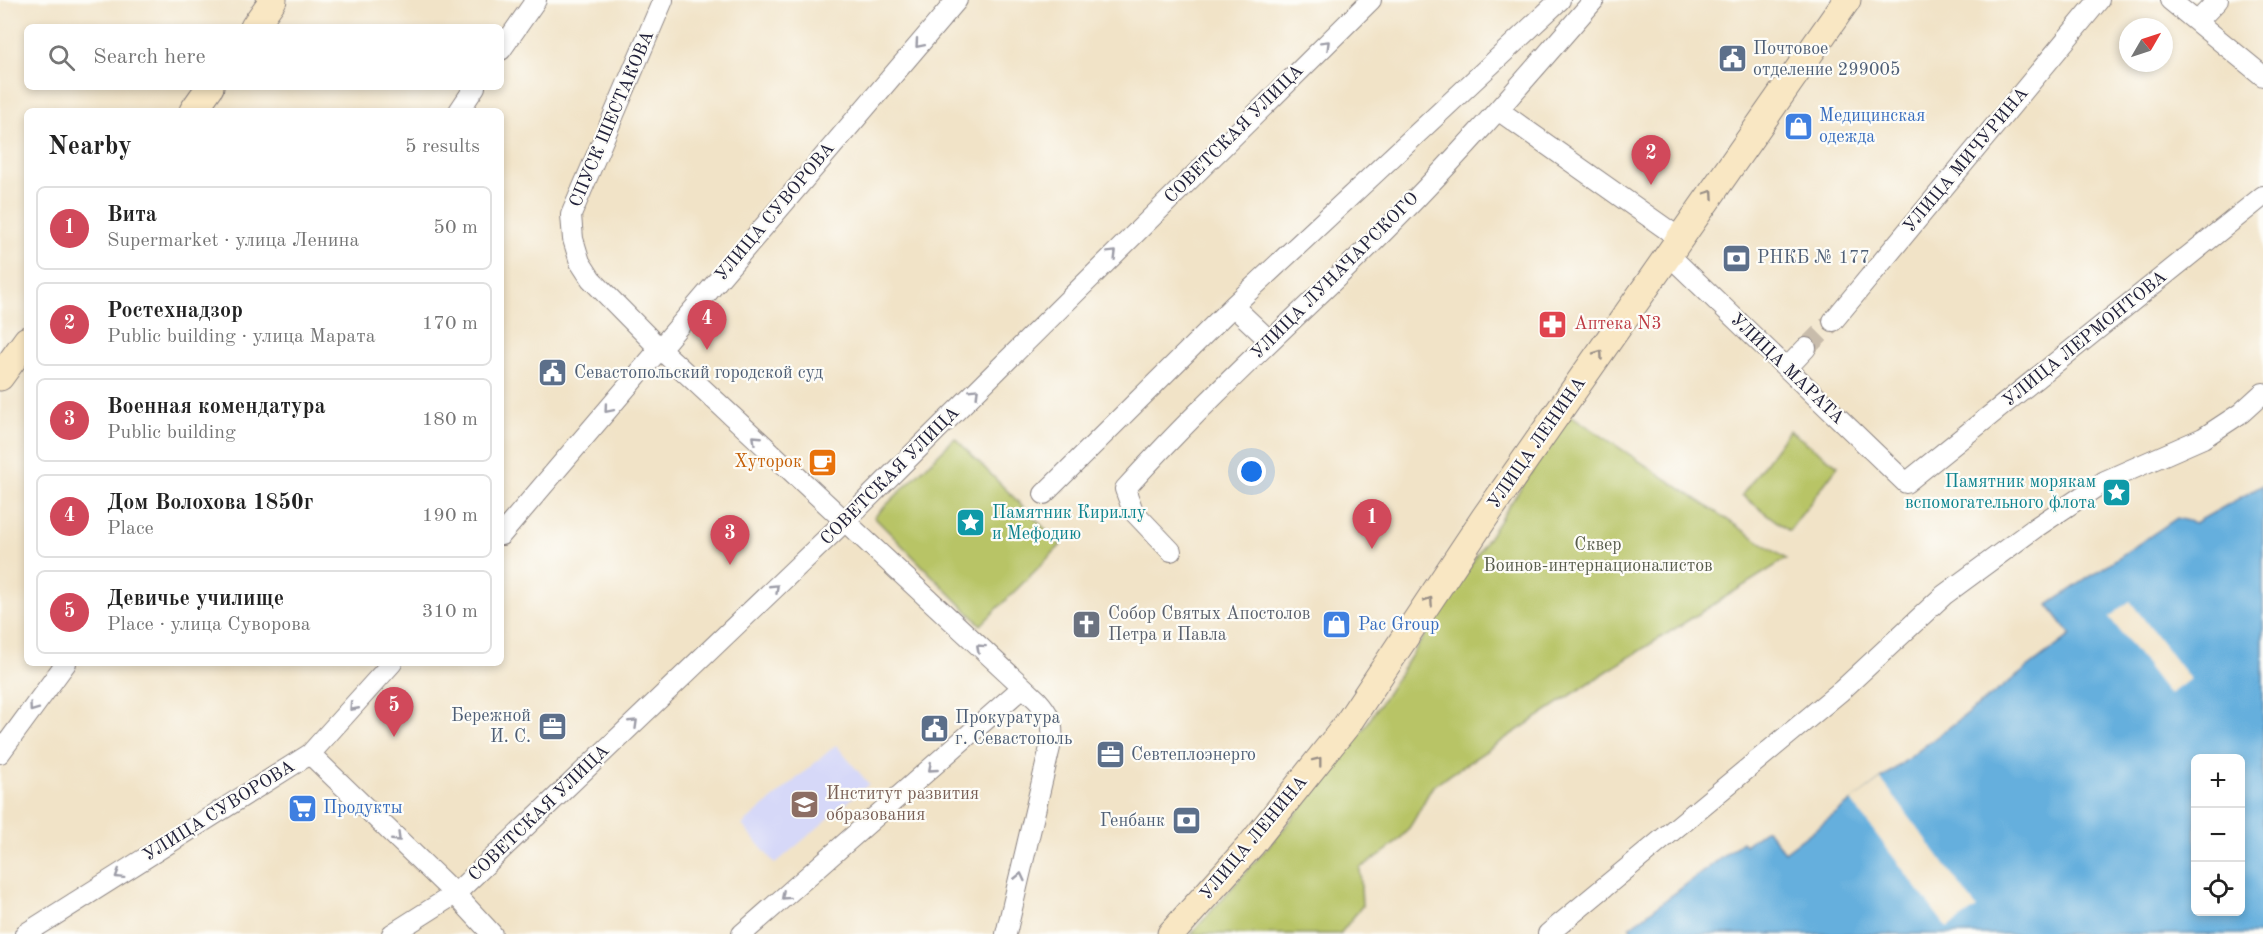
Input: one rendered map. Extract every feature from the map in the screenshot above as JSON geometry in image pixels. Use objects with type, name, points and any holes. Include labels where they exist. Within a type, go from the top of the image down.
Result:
[{"type":"main road","name":"УЛИЦА ЛЕНИНА","points":[[1171,934],[1251,845],[1346,726],[1485,517],[1847,0]]},
{"type":"main road","points":[[195,108],[208,90]]},
{"type":"main road","points":[[0,377],[24,344]]},
{"type":"street","points":[[504,46],[536,0]]},
{"type":"street","name":"СПУСК ШЕСТАКОВА","points":[[659,348],[591,279],[580,262],[573,239],[571,215],[663,0]]},
{"type":"street","name":"УЛИЦА СУВОРОВА","points":[[504,532],[957,0]]},
{"type":"street","name":"СОВЕТСКАЯ УЛИЦА","points":[[392,934],[455,894],[844,522],[1371,0]]},
{"type":"street","points":[[1044,494],[1233,306],[1560,0]]},
{"type":"street","name":"УЛИЦА ЛУНАЧАРСКОГО","points":[[1171,551],[1133,511],[1125,489],[1270,341],[1354,261],[1498,110],[1594,0]]},
{"type":"street","name":"УЛИЦА МИЧУРИНА","points":[[1833,321],[2099,0]]},
{"type":"street","points":[[2170,0],[2263,76]]},
{"type":"street","points":[[2197,22],[2218,0]]},
{"type":"street","points":[[461,108],[473,90]]},
{"type":"street","name":"УЛИЦА МАРАТА","points":[[1498,110],[1674,246],[1787,368],[1906,483]]},
{"type":"street","name":"УЛИЦА ЛЕРМОНТОВА","points":[[1906,483],[2263,196]]},
{"type":"street","points":[[1233,306],[1270,341]]},
{"type":"street","points":[[659,348],[1023,687],[1049,715],[1053,729],[1006,934]]},
{"type":"street","points":[[1787,368],[1806,348]]},
{"type":"street","points":[[1548,934],[1840,692],[1944,595],[2105,481],[2203,438],[2241,413],[2263,393]]},
{"type":"street","points":[[0,753],[64,666]]},
{"type":"street","name":"УЛИЦА СУВОРОВА","points":[[25,934],[310,754],[389,666]]},
{"type":"street","points":[[742,934],[1023,687]]},
{"type":"street","points":[[310,754],[455,894],[492,934]]},
{"type":"shaded area","name":"Институт развития образования","points":[[836,745],[869,784],[775,864],[742,825]]},
{"type":"green space","name":"Сквер Воинов-интернационалистов","points":[[1569,414],[1786,559],[1609,670],[1433,786],[1412,823],[1399,840],[1360,868],[1362,906],[1340,934],[1191,934],[1281,832],[1363,730]]},
{"type":"green space","points":[[1789,430],[1838,466],[1789,531],[1742,495]]},
{"type":"green space","points":[[955,438],[1061,545],[981,625],[874,517]]},
{"type":"water","points":[[2263,485],[2263,934],[1636,934],[1630,927],[1742,842],[1745,845],[1766,829],[1785,852],[2071,635],[2048,605],[2177,518],[2195,523]]},
{"type":"pier","points":[[2130,601],[2190,679],[2169,695],[2109,617]]},
{"type":"pier","points":[[1881,779],[1977,908],[1947,928],[1851,801]]},
{"type":"tunnel","points":[[1806,348],[1833,321]]},
{"type":"place","name":"Почтовое отделение 299005","points":[[1732,59]]},
{"type":"place","name":"Медицинская одежда","points":[[1798,126]]},
{"type":"place","name":"Ростехнадзор","points":[[1651,185]]},
{"type":"place","name":"РНКБ № 177","points":[[1736,258]]},
{"type":"place","name":"Аптека N3","points":[[1553,324]]},
{"type":"place","name":"Дом Волохова 1850г","points":[[707,350]]},
{"type":"place","name":"Севастопольский городской суд","points":[[553,373]]},
{"type":"place","name":"Хуторок","points":[[823,462]]},
{"type":"place","name":"Памятник морякам вспомогательного флота","points":[[2117,492]]},
{"type":"place","name":"Памятник Кириллу и Мефодию","points":[[971,523]]},
{"type":"place","name":"Вита","points":[[1372,549]]},
{"type":"place","name":"Военная комендатура","points":[[730,565]]},
{"type":"place","name":"Собор Святых Апостолов Петра и Павла","points":[[1087,624]]},
{"type":"place","name":"Pac Group","points":[[1337,625]]},
{"type":"place","name":"Бережной И. С.","points":[[552,726]]},
{"type":"place","name":"Прокуратура г. Севастополь","points":[[934,728]]},
{"type":"place","name":"Девичье училище","points":[[394,737]]},
{"type":"place","name":"Севтеплоэнерго","points":[[1110,755]]},
{"type":"place","name":"Институт развития образования","points":[[805,804]]},
{"type":"place","name":"Продукты","points":[[302,808]]},
{"type":"place","name":"Генбанк","points":[[1186,821]]}]
